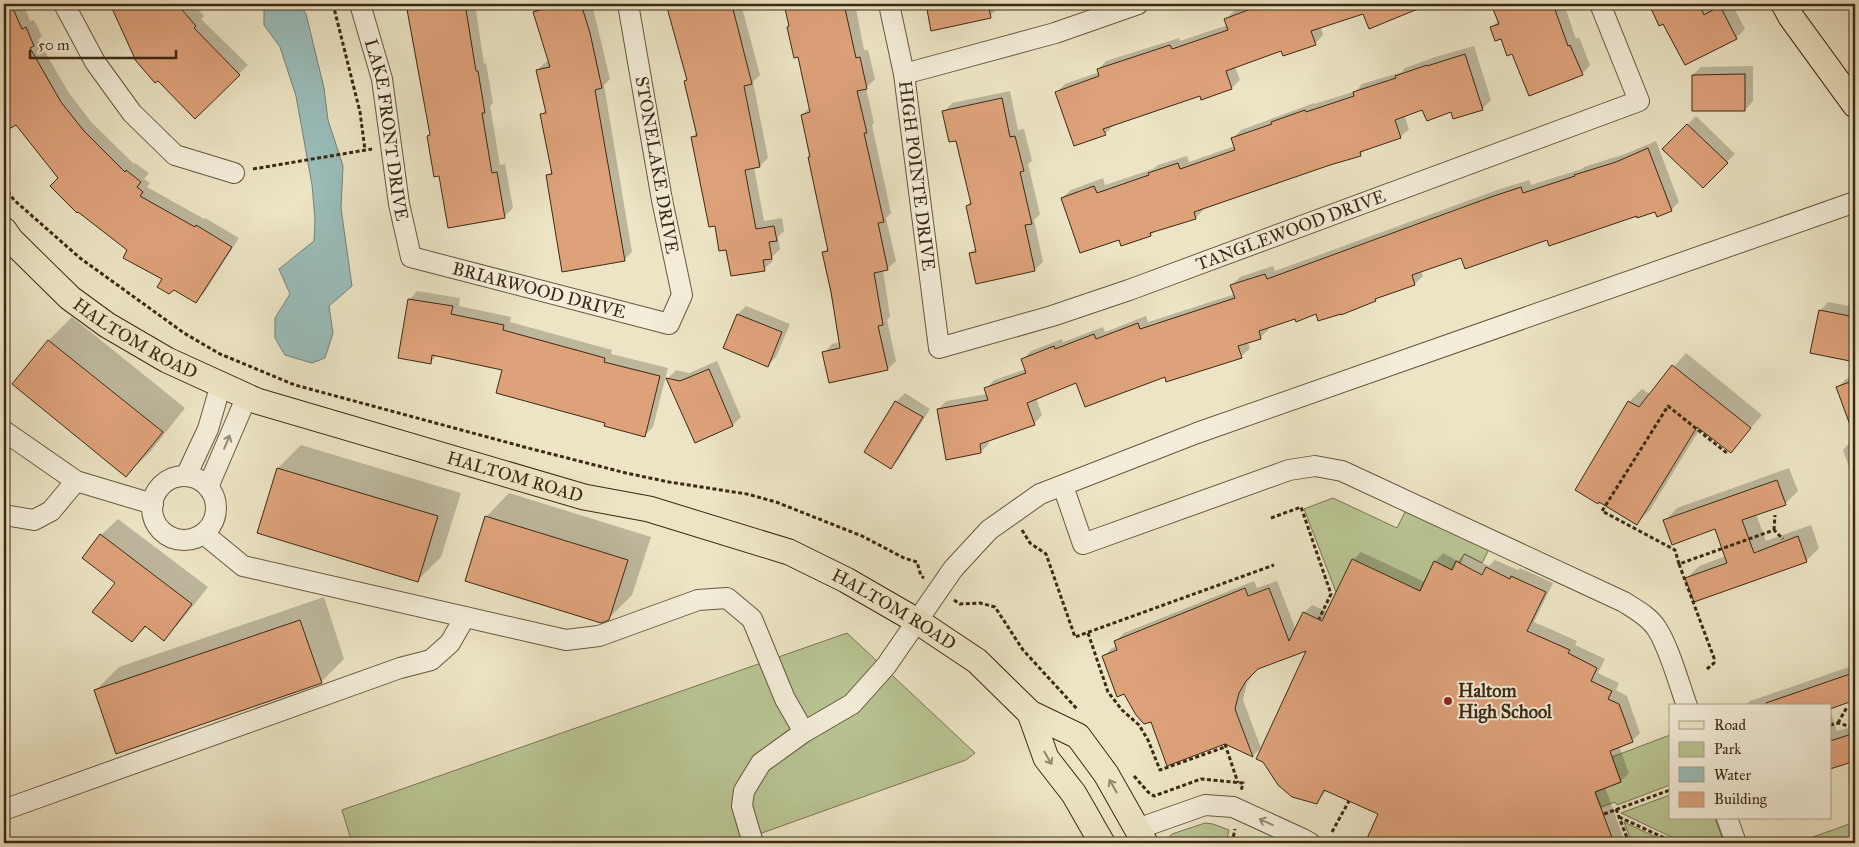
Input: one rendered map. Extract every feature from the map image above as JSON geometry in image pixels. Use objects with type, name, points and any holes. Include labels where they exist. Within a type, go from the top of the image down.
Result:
[{"type":"main road","points":[[1784,4],[1791,17],[1855,105]]},
{"type":"main road","name":"HALTOM ROAD","points":[[4,230],[11,240],[70,298],[107,325],[167,360],[247,396],[584,497],[649,509],[789,552],[846,580],[917,621],[977,661],[1030,713],[1078,736],[1106,774],[1141,836]]},
{"type":"main road","name":"HALTOM ROAD","points":[[1030,713],[1046,758],[1074,794],[1103,843]]},
{"type":"main road","points":[[1103,843],[1141,836]]},
{"type":"street","points":[[64,4],[95,62],[132,113],[175,155],[234,172]]},
{"type":"street","name":"LAKE FRONT DRIVE","points":[[360,4],[382,79],[399,204],[411,257]]},
{"type":"street","name":"STONELAKE DRIVE","points":[[628,4],[662,200],[682,294],[669,324]]},
{"type":"street","name":"HIGH POINTE DRIVE","points":[[889,4],[904,74],[939,348]]},
{"type":"street","points":[[904,74],[1055,33],[1138,4]]},
{"type":"street","name":"TANGLEWOOD DRIVE","points":[[939,348],[1052,316],[1129,290],[1639,101],[1600,4]]},
{"type":"street","points":[[753,843],[742,806],[744,790],[761,763],[804,732],[852,704],[886,666],[952,569],[989,530],[1040,494],[1206,430],[1855,202]]},
{"type":"street","name":"BRIARWOOD DRIVE","points":[[411,257],[669,324]]},
{"type":"street","points":[[186,476],[208,429],[221,384]]},
{"type":"street","points":[[208,487],[247,396]]},
{"type":"street","points":[[4,431],[76,481],[153,504]]},
{"type":"street","points":[[1063,486],[1084,544],[1289,470],[1315,466],[1342,471],[1638,610],[1657,628],[1686,704]]},
{"type":"street","points":[[186,476],[199,480],[208,487],[215,498],[216,515],[204,534],[189,540],[178,540],[168,536],[159,528],[154,519],[153,498],[160,487],[175,477],[186,476]]},
{"type":"street","points":[[4,515],[34,520],[51,511],[76,481]]},
{"type":"street","points":[[204,534],[243,566],[566,640],[599,636],[698,600],[727,598],[752,619],[785,698],[804,732]]},
{"type":"street","points":[[9,808],[400,668],[431,660],[450,643],[465,617]]},
{"type":"street","points":[[1141,836],[1205,805],[1233,807],[1310,843]]},
{"type":"street","points":[[1728,820],[1736,843]]},
{"type":"path","points":[[270,166],[363,150],[360,112],[333,4]]},
{"type":"path","points":[[4,186],[14,200],[80,258],[184,333],[228,358],[295,385],[528,448],[626,473],[669,482],[747,494],[776,502],[862,536],[904,558]]},
{"type":"path","points":[[1707,669],[1714,664],[1714,658],[1675,550],[1602,511],[1668,406],[1728,454]]},
{"type":"path","points":[[1271,518],[1301,507],[1332,594],[1318,620]]},
{"type":"path","points":[[1011,514],[1030,543],[1046,554],[1075,637],[1274,565]]},
{"type":"path","points":[[1775,515],[1774,530],[1783,539]]},
{"type":"path","points":[[1679,564],[1774,530]]},
{"type":"path","points":[[960,604],[980,603],[995,607],[1023,650],[1045,672],[1082,715]]},
{"type":"path","points":[[1088,633],[1108,692],[1122,710],[1139,725],[1148,740],[1160,770],[1225,745],[1238,783]]},
{"type":"path","points":[[1838,723],[1847,707]]},
{"type":"path","points":[[1832,724],[1838,723],[1855,728]]},
{"type":"path","points":[[1131,772],[1148,792],[1154,796],[1201,779],[1243,783],[1232,843]]},
{"type":"path","points":[[1604,814],[1669,790]]},
{"type":"path","points":[[1332,832],[1349,801]]},
{"type":"path","points":[[1616,809],[1628,843]]},
{"type":"path","points":[[1619,817],[1675,843]]},
{"type":"green space","points":[[1333,498],[1397,528],[1406,510],[1489,549],[1482,563],[1464,554],[1460,563],[1456,561],[1452,570],[1434,561],[1420,591],[1336,592],[1304,509]]},
{"type":"green space","points":[[847,633],[975,753],[966,760],[734,843],[352,843],[342,810]]},
{"type":"green space","points":[[1669,735],[1669,785],[1617,805],[1615,802],[1601,807],[1595,792],[1621,782],[1612,757]]},
{"type":"green space","points":[[1669,795],[1669,820],[1716,820],[1724,843],[1684,843],[1621,813]]},
{"type":"green space","points":[[1624,822],[1668,843],[1632,843]]},
{"type":"green space","points":[[1855,822],[1855,843],[1799,843],[1799,842]]},
{"type":"green space","points":[[1205,823],[1229,830],[1226,843],[1164,843],[1172,834]]},
{"type":"water","points":[[271,4],[300,4],[306,14],[324,88],[328,120],[343,166],[341,208],[352,286],[329,306],[333,333],[325,358],[312,363],[285,355],[275,338],[275,318],[290,294],[279,269],[314,241],[315,219],[312,185],[296,96],[280,47],[264,25],[264,10]]},
{"type":"building","points":[[4,4],[11,4],[22,29],[26,27],[34,46],[30,48],[61,102],[84,131],[125,172],[126,170],[141,182],[137,187],[143,192],[140,196],[195,227],[196,225],[232,247],[196,303],[174,290],[169,294],[157,287],[162,279],[123,258],[127,250],[77,213],[50,186],[58,178],[16,125],[9,129],[4,120]]},
{"type":"building","points":[[110,4],[177,4],[196,26],[194,28],[240,75],[195,119],[158,81],[155,83],[136,61]]},
{"type":"building","points":[[406,4],[465,4],[485,113],[482,113],[492,173],[497,172],[505,218],[448,228],[439,176],[434,177],[427,136],[430,135]]},
{"type":"building","points":[[559,4],[581,4],[590,33],[602,88],[595,90],[625,261],[562,272],[546,175],[552,174],[540,114],[546,113],[536,70],[550,67],[533,12]]},
{"type":"building","points":[[666,4],[731,4],[752,84],[744,86],[760,167],[745,170],[756,229],[774,226],[777,241],[769,242],[772,259],[763,260],[765,271],[731,276],[726,250],[719,251],[715,226],[709,227],[691,137],[697,136],[684,81],[687,80]]},
{"type":"building","points":[[784,4],[844,4],[856,58],[860,57],[867,89],[857,91],[867,133],[864,133],[884,222],[878,223],[888,270],[874,273],[883,325],[878,326],[888,370],[829,383],[822,352],[840,348],[822,252],[828,251],[801,115],[810,112],[798,57],[794,58]]},
{"type":"building","points":[[926,4],[988,4],[991,18],[931,31]]},
{"type":"building","points":[[1264,4],[1430,4],[1369,29],[1363,14],[1311,31],[1316,45],[1283,56],[1281,51],[1226,71],[1232,89],[1201,100],[1200,96],[1103,129],[1106,135],[1074,146],[1055,92],[1099,76],[1097,69],[1170,45],[1172,49],[1228,30],[1224,19]]},
{"type":"building","points":[[1491,4],[1553,4],[1568,46],[1570,45],[1583,75],[1529,96],[1512,54],[1507,56],[1501,39],[1495,41],[1490,27],[1499,24]]},
{"type":"building","points":[[1649,4],[1699,4],[1704,15],[1720,6],[1737,39],[1685,65],[1663,24],[1659,26]]},
{"type":"building","points":[[1465,54],[1483,110],[1453,119],[1451,112],[1427,121],[1422,110],[1395,120],[1401,138],[1360,152],[1361,156],[1194,212],[1196,219],[1150,233],[1151,236],[1121,246],[1119,240],[1080,253],[1061,198],[1094,186],[1097,193],[1178,163],[1180,169],[1235,150],[1231,138],[1305,110],[1306,112],[1354,96],[1353,92],[1396,78],[1395,76]]},
{"type":"building","points":[[1745,74],[1745,111],[1692,111],[1692,75]]},
{"type":"building","points":[[1002,98],[1010,137],[1015,136],[1024,171],[1020,172],[1032,224],[1025,225],[1035,271],[976,284],[969,253],[976,252],[966,206],[971,204],[956,141],[949,142],[942,111]]},
{"type":"building","points":[[1687,124],[1728,163],[1703,188],[1662,149]]},
{"type":"building","points":[[1648,148],[1672,211],[1657,217],[1655,212],[1637,218],[1637,216],[1549,246],[1547,240],[1465,269],[1461,258],[1412,275],[1415,285],[1375,299],[1376,301],[1341,315],[1318,321],[1316,314],[1296,322],[1295,319],[1259,331],[1261,339],[1238,346],[1242,358],[1166,382],[1165,377],[1085,407],[1076,383],[1027,403],[1035,425],[980,444],[981,453],[946,460],[937,409],[988,400],[984,388],[1026,373],[1021,359],[1054,346],[1055,349],[1094,334],[1096,339],[1138,323],[1140,329],[1235,298],[1230,285],[1265,274],[1267,279],[1491,197],[1521,187],[1523,193],[1616,162]]},
{"type":"building","points":[[408,299],[453,306],[451,314],[504,325],[503,330],[605,358],[604,362],[660,376],[645,437],[604,426],[605,423],[496,393],[502,370],[432,355],[431,364],[398,358]]},
{"type":"building","points":[[1819,310],[1855,317],[1855,362],[1810,353]]},
{"type":"building","points":[[737,314],[782,332],[768,367],[723,348]]},
{"type":"building","points":[[48,340],[163,432],[126,477],[12,384]]},
{"type":"building","points":[[1672,365],[1751,428],[1731,453],[1697,427],[1637,525],[1575,490],[1628,401],[1639,407]]},
{"type":"building","points":[[709,369],[733,426],[695,443],[666,378],[680,381]]},
{"type":"building","points":[[1855,380],[1855,433],[1853,433],[1836,387]]},
{"type":"building","points":[[895,401],[923,417],[891,469],[864,452]]},
{"type":"building","points":[[277,468],[438,516],[418,582],[257,533]]},
{"type":"building","points":[[1777,480],[1786,505],[1742,520],[1754,553],[1798,536],[1807,562],[1694,602],[1685,578],[1727,563],[1715,529],[1672,545],[1663,520]]},
{"type":"building","points":[[485,516],[628,560],[609,620],[601,623],[465,581]]},
{"type":"building","points":[[100,534],[192,604],[164,641],[145,626],[132,642],[92,612],[115,583],[82,558]]},
{"type":"building","name":"Haltom High School","points":[[1352,559],[1420,591],[1434,561],[1452,570],[1456,561],[1482,575],[1486,567],[1510,579],[1511,576],[1546,592],[1527,631],[1570,650],[1568,653],[1597,668],[1591,681],[1612,691],[1608,699],[1619,704],[1633,742],[1610,751],[1621,782],[1595,792],[1614,843],[1365,843],[1378,814],[1324,790],[1317,804],[1292,797],[1278,785],[1263,762],[1256,759],[1306,651],[1258,669],[1246,681],[1239,693],[1235,709],[1253,757],[1225,744],[1167,766],[1151,722],[1144,724],[1136,715],[1124,694],[1117,697],[1102,656],[1117,650],[1114,641],[1245,588],[1248,596],[1269,588],[1289,641],[1303,612],[1322,621]]},
{"type":"building","points":[[300,620],[322,683],[116,754],[94,690]]},
{"type":"building","points":[[1850,674],[1855,691],[1855,700],[1832,708],[1832,704],[1766,703]]},
{"type":"building","points":[[1855,733],[1855,761],[1832,768],[1832,740]]},
{"type":"place","name":"Haltom High School","points":[[1448,701]]}]
